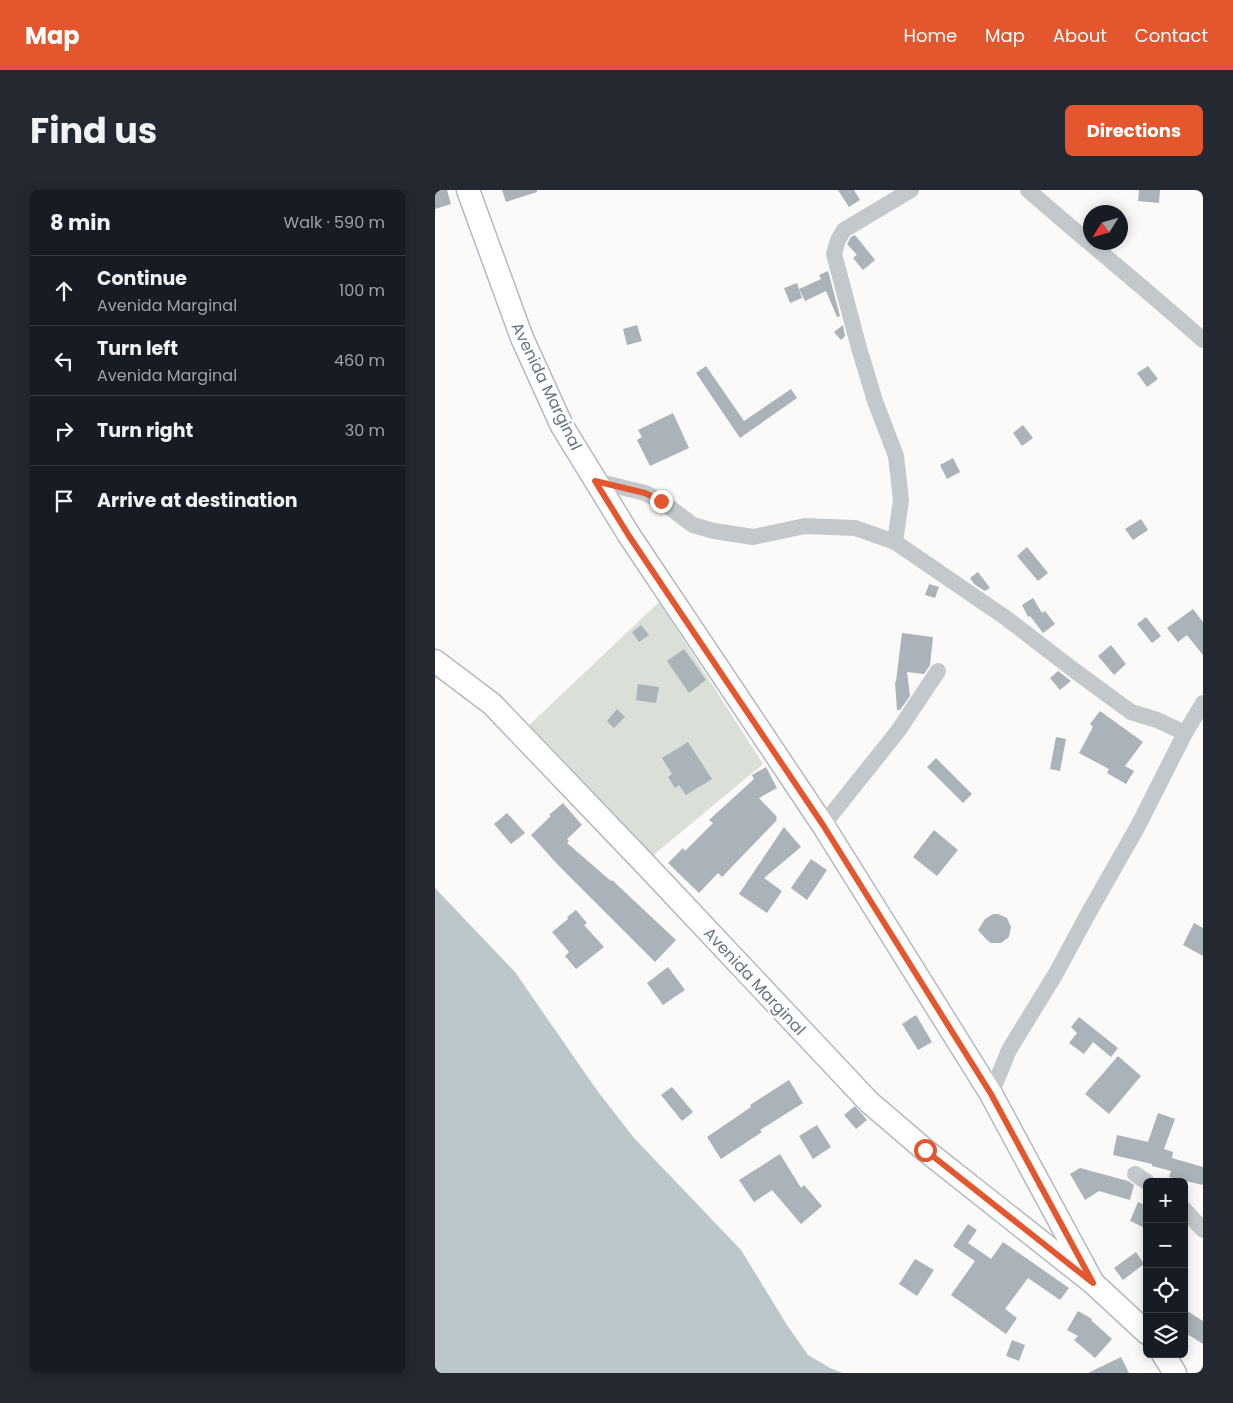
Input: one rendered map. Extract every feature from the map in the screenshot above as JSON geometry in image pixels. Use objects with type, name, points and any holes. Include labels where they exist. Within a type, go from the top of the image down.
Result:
[{"type":"street","name":"Avenida Marginal","points":[[468,190],[522,338],[563,426],[629,536],[823,825],[991,1094],[1093,1283]]},
{"type":"street","points":[[895,542],[901,500],[896,456],[875,401],[834,254],[843,230],[911,190]]},
{"type":"street","points":[[1028,190],[1079,236],[1203,340]]},
{"type":"street","points":[[595,481],[645,493],[661,501],[693,525],[714,531],[753,537],[805,526],[855,528],[895,542],[1006,618],[1131,712],[1157,720],[1185,733]]},
{"type":"street","name":"Avenida Marginal","points":[[435,661],[492,704],[661,880],[869,1102],[925,1150],[1093,1283],[1143,1329]]},
{"type":"street","points":[[823,825],[898,731],[938,671]]},
{"type":"street","points":[[991,1094],[1009,1050],[1055,975],[1138,826],[1185,733],[1203,703]]},
{"type":"street","points":[[1188,1213],[1203,1230]]},
{"type":"street","points":[[1166,1358],[1175,1373]]},
{"type":"shaded area","points":[[659,602],[763,764],[651,857],[524,730]]},
{"type":"shaded area","points":[[435,888],[515,972],[596,1089],[634,1138],[741,1250],[787,1325],[808,1355],[843,1373],[435,1373]]},
{"type":"building","points":[[435,190],[447,190],[451,204],[435,209]]},
{"type":"building","points":[[502,190],[537,190],[537,192],[506,202]]},
{"type":"building","points":[[838,190],[854,190],[860,200],[849,207]]},
{"type":"building","points":[[1139,190],[1160,190],[1159,203],[1138,201]]},
{"type":"building","points":[[855,235],[875,260],[863,270],[853,258],[857,255],[847,244],[851,237]]},
{"type":"building","points":[[828,271],[840,316],[837,317],[826,291],[805,301],[799,289],[821,279],[819,275]]},
{"type":"building","points":[[797,283],[802,298],[790,303],[784,288]]},
{"type":"building","points":[[637,325],[642,341],[627,345],[623,329]]},
{"type":"building","points":[[843,325],[845,336],[841,340],[834,332]]},
{"type":"building","points":[[706,366],[744,421],[791,389],[797,398],[740,438],[696,373]]},
{"type":"building","points":[[1148,366],[1158,379],[1147,387],[1137,373]]},
{"type":"building","points":[[673,413],[689,448],[650,466],[637,440],[642,437],[638,430]]},
{"type":"building","points":[[1023,425],[1033,438],[1022,446],[1013,433]]},
{"type":"building","points":[[953,458],[960,472],[947,479],[940,465]]},
{"type":"building","points":[[1141,519],[1148,530],[1133,540],[1125,529]]},
{"type":"building","points":[[1027,547],[1048,573],[1038,581],[1017,556]]},
{"type":"building","points":[[978,572],[990,588],[985,591],[974,584],[970,578]]},
{"type":"building","points":[[929,584],[939,587],[935,598],[925,595]]},
{"type":"building","points":[[1033,598],[1042,613],[1045,611],[1055,624],[1043,633],[1030,616],[1028,617],[1022,605]]},
{"type":"building","points":[[1193,609],[1203,622],[1203,655],[1187,635],[1178,642],[1167,628]]},
{"type":"building","points":[[1146,617],[1161,636],[1152,643],[1137,624]]},
{"type":"building","points":[[641,625],[649,635],[639,642],[632,632]]},
{"type":"building","points":[[902,633],[933,637],[930,665],[924,674],[907,672],[910,696],[900,710],[897,710],[895,682]]},
{"type":"building","points":[[1111,645],[1126,664],[1114,675],[1098,656]]},
{"type":"building","points":[[684,649],[706,680],[689,693],[667,661]]},
{"type":"building","points":[[1058,671],[1071,681],[1060,690],[1050,678]]},
{"type":"building","points":[[638,684],[659,687],[656,703],[636,700]]},
{"type":"building","points":[[617,709],[625,717],[614,728],[607,721]]},
{"type":"building","points":[[1100,711],[1143,742],[1125,766],[1134,771],[1126,784],[1107,773],[1109,769],[1079,753],[1093,727],[1090,724]]},
{"type":"building","points":[[1056,737],[1066,739],[1060,771],[1050,769]]},
{"type":"building","points":[[688,742],[712,779],[686,795],[679,785],[675,788],[668,777],[672,774],[662,758]]},
{"type":"building","points":[[936,758],[972,794],[963,803],[927,767]]},
{"type":"building","points":[[766,767],[777,788],[759,798],[777,817],[777,820],[722,877],[718,873],[699,893],[668,863],[683,848],[685,851],[713,823],[709,820],[754,779],[752,775]]},
{"type":"building","points":[[563,803],[582,825],[567,839],[569,841],[567,843],[612,880],[676,940],[655,962],[559,866],[531,835]]},
{"type":"building","points":[[507,813],[525,833],[511,844],[494,824]]},
{"type":"building","points":[[784,827],[801,847],[764,878],[782,891],[767,913],[739,894]]},
{"type":"building","points":[[934,830],[958,850],[937,876],[913,857]]},
{"type":"building","points":[[811,859],[827,870],[807,900],[791,888]]},
{"type":"building","points":[[576,910],[587,923],[584,925],[604,947],[576,969],[565,956],[569,952],[552,932]]},
{"type":"building","points":[[993,914],[1007,918],[1011,927],[1009,937],[1001,943],[991,943],[978,930],[985,919]]},
{"type":"building","points":[[1194,923],[1203,928],[1203,956],[1183,945]]},
{"type":"building","points":[[668,967],[685,990],[663,1005],[647,983]]},
{"type":"building","points":[[916,1015],[932,1042],[918,1050],[902,1024]]},
{"type":"building","points":[[1079,1017],[1118,1048],[1111,1057],[1093,1042],[1084,1054],[1069,1043],[1077,1033],[1071,1027]]},
{"type":"building","points":[[1118,1056],[1141,1076],[1109,1114],[1085,1094]]},
{"type":"building","points":[[789,1080],[803,1103],[760,1130],[762,1132],[721,1159],[707,1137],[751,1107],[750,1105]]},
{"type":"building","points":[[672,1087],[693,1112],[682,1121],[661,1095]]},
{"type":"building","points":[[855,1106],[867,1120],[856,1129],[844,1115]]},
{"type":"building","points":[[1158,1113],[1175,1119],[1164,1149],[1173,1152],[1172,1158],[1203,1167],[1203,1185],[1188,1181],[1188,1178],[1169,1177],[1171,1171],[1152,1166],[1152,1164],[1113,1155],[1117,1135],[1148,1142]]},
{"type":"building","points":[[817,1125],[831,1147],[813,1159],[799,1136]]},
{"type":"building","points":[[780,1154],[801,1188],[804,1185],[822,1206],[801,1224],[772,1190],[754,1202],[739,1180]]},
{"type":"building","points":[[1080,1168],[1128,1181],[1134,1185],[1130,1200],[1099,1191],[1085,1200],[1070,1174]]},
{"type":"building","points":[[1138,1202],[1143,1204],[1143,1227],[1130,1221]]},
{"type":"building","points":[[968,1224],[977,1230],[968,1243],[991,1259],[1003,1242],[1069,1288],[1060,1300],[1028,1278],[1005,1309],[1017,1318],[1006,1334],[951,1295],[975,1261],[953,1246]]},
{"type":"building","points":[[1136,1252],[1143,1262],[1143,1265],[1123,1280],[1114,1268]]},
{"type":"building","points":[[915,1259],[934,1270],[917,1296],[899,1284]]},
{"type":"building","points":[[1078,1311],[1092,1319],[1112,1339],[1095,1358],[1074,1340],[1078,1336],[1067,1330]]},
{"type":"building","points":[[1188,1312],[1203,1321],[1203,1344],[1188,1335]]},
{"type":"building","points":[[1012,1340],[1025,1345],[1019,1361],[1006,1356]]},
{"type":"building","points":[[1121,1357],[1129,1373],[1088,1373]]},
{"type":"route","points":[[661,501],[645,493],[595,481],[629,536],[823,825],[991,1094],[1093,1283],[925,1150]]}]
